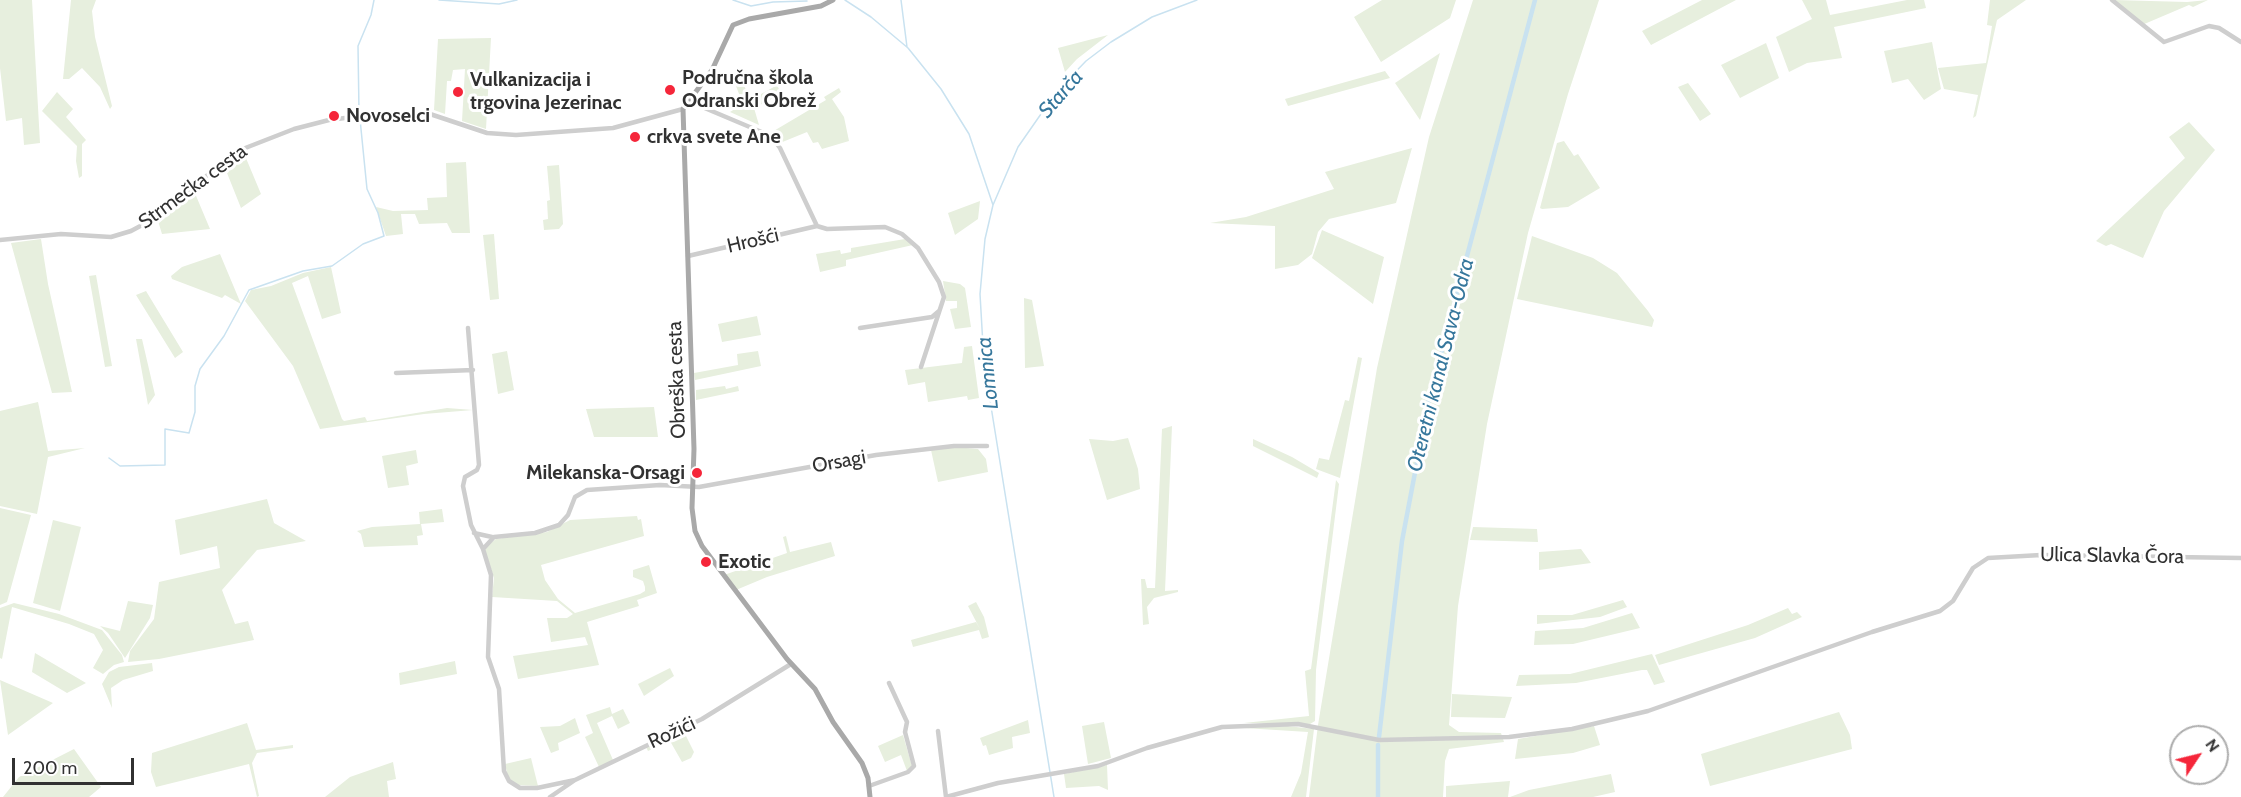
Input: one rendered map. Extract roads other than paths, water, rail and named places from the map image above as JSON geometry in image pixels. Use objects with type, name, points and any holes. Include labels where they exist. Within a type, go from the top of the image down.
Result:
[{"type":"main road","points":[[683,109],[712,70],[728,30],[735,23],[821,6],[833,0]]},
{"type":"main road","name":"Obreška cesta","points":[[683,109],[694,526],[702,546],[792,664],[811,683],[833,722],[858,757],[869,786],[870,797]]},
{"type":"street","points":[[2112,0],[2164,42],[2209,26],[2219,28],[2241,42]]},
{"type":"street","points":[[688,101],[771,136],[780,148],[817,226]]},
{"type":"street","name":"Strmečka cesta","points":[[0,240],[62,234],[111,237],[131,231],[158,217],[235,152],[275,135],[320,122],[385,112],[428,113],[441,115],[487,133],[516,135],[613,128],[683,109]]},
{"type":"street","name":"Hrošći","points":[[688,256],[817,226],[827,229],[885,226],[902,234],[918,248],[939,282],[944,297],[921,367]]},
{"type":"street","points":[[860,328],[932,317],[939,310]]},
{"type":"street","points":[[468,328],[479,465],[477,470],[465,477],[462,482],[474,533],[483,549],[491,580],[488,657],[499,689],[506,778],[515,786],[532,788],[575,780]]},
{"type":"street","points":[[396,373],[473,370]]},
{"type":"street","name":"Orsagi","points":[[474,533],[494,537],[553,528],[564,521],[575,497],[583,491],[660,485],[693,487],[876,455],[954,446],[987,446]]},
{"type":"street","points":[[483,549],[494,537]]},
{"type":"street","name":"Ulica Slavka Čora","points":[[946,797],[998,783],[1098,766],[1147,748],[1222,727],[1288,723],[1379,741],[1542,734],[1619,719],[1940,611],[1953,601],[1973,568],[1983,560],[2020,555],[2241,558]]},
{"type":"street","name":"Rožići","points":[[550,797],[575,780],[702,719],[792,664]]},
{"type":"street","points":[[869,786],[908,772],[914,766],[905,736],[907,722],[889,684]]},
{"type":"street","points":[[938,731],[946,797]]},
{"type":"waterway","points":[[359,112],[358,46],[371,15],[374,0]]},
{"type":"waterway","points":[[439,0],[499,4],[517,0]]},
{"type":"waterway","points":[[733,0],[751,6],[773,2],[807,1]]},
{"type":"waterway","name":"Lomnica","points":[[845,0],[871,17],[908,48],[941,89],[969,134],[993,205]]},
{"type":"waterway","points":[[901,0],[907,47]]},
{"type":"waterway","name":"Lomnica","points":[[1054,797],[984,363],[980,294],[985,239],[993,205],[1018,147],[1057,91],[1086,61],[1111,42],[1152,17],[1197,0]]},
{"type":"waterway","name":"Oteretni kanal Sava-Odra","points":[[1379,737],[1402,541],[1429,399],[1535,0]]},
{"type":"waterway","points":[[109,458],[120,466],[165,465],[165,429],[189,433],[195,412],[195,386],[200,369],[224,336],[249,290],[303,271],[332,266],[363,244],[384,236],[378,213],[367,189],[360,119]]},
{"type":"waterway","name":"Oteretni kanal Sava-Odra","points":[[1378,745],[1378,797]]},
{"type":"place","name":"Područna škola Odranski Obrež","points":[[670,90]]},
{"type":"place","name":"Vulkanizacija i trgovina Jezerinac","points":[[458,92]]},
{"type":"place","name":"Novoselci","points":[[334,116]]},
{"type":"place","name":"crkva svete Ane","points":[[635,137]]},
{"type":"place","name":"Milekanska-Orsagi","points":[[697,473]]},
{"type":"place","name":"Exotic","points":[[706,562]]},
{"type":"water label","name":"Starča","points":[[1061,94]]}]
